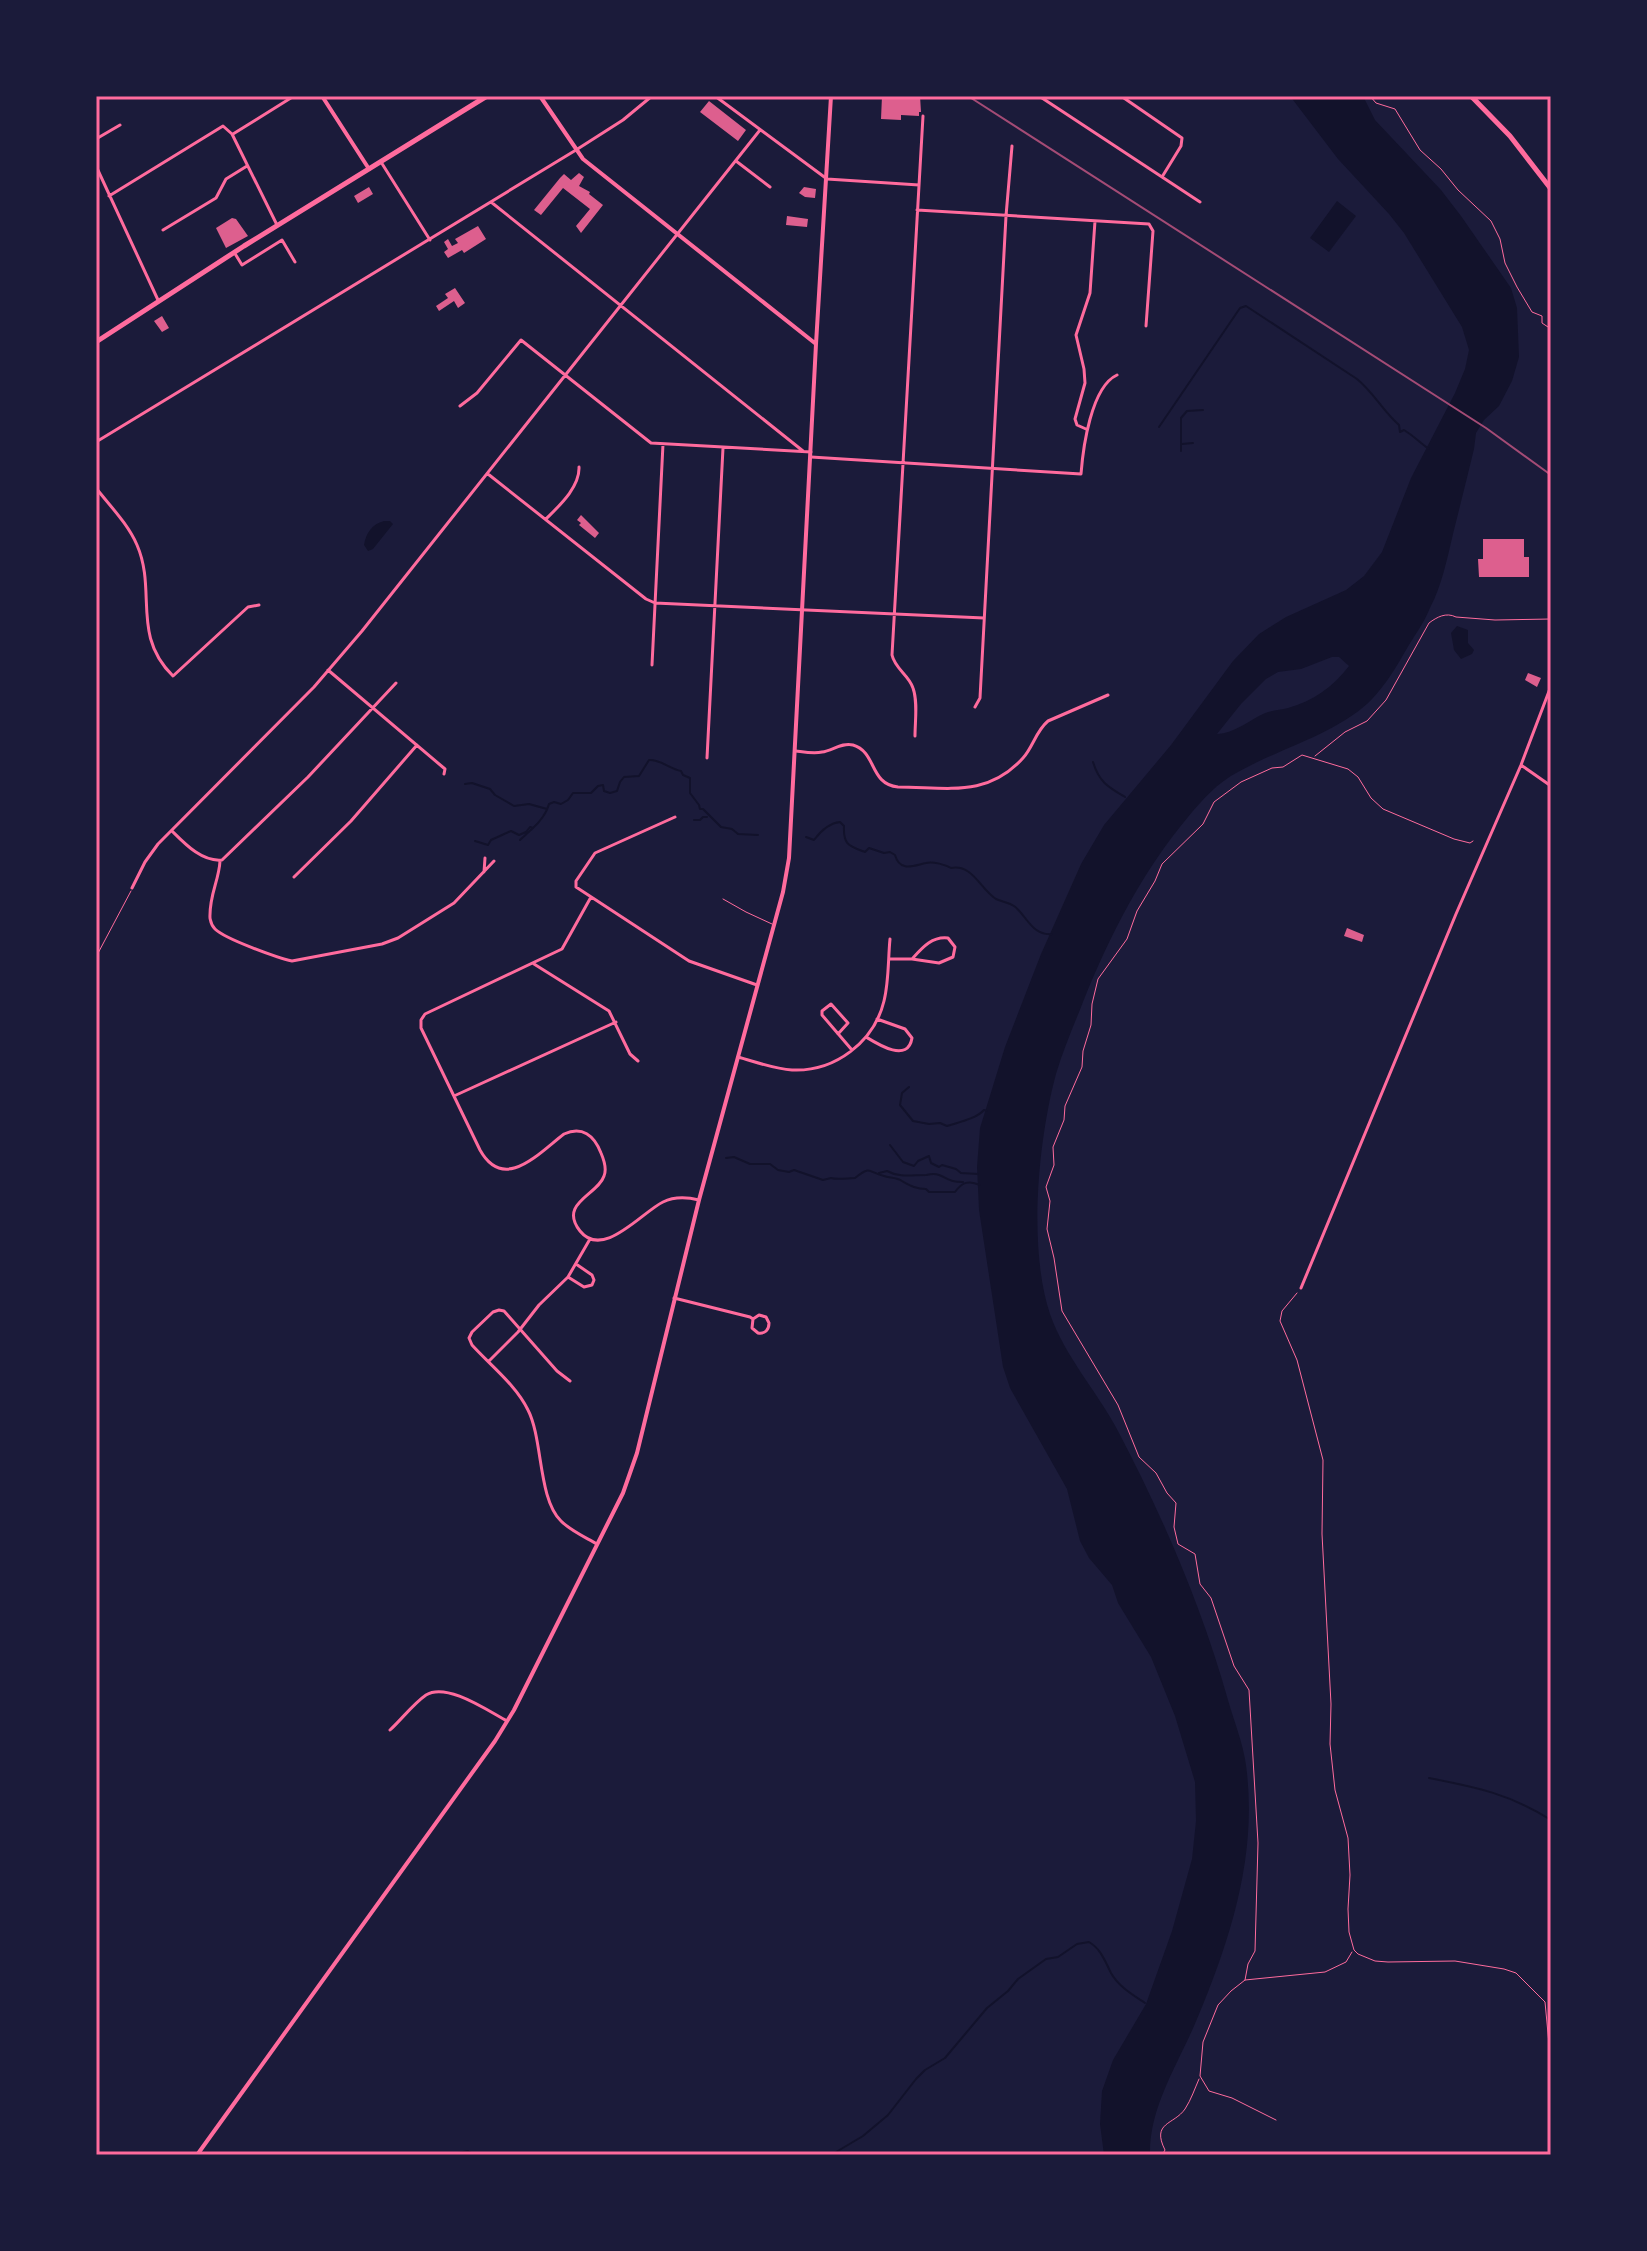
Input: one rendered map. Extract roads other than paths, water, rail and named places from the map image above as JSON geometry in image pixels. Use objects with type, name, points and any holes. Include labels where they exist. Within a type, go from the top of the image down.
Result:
[{"type":"main road","points":[[96,342],[234,252],[487,96]]},
{"type":"main road","points":[[1471,96],[1510,136],[1551,189]]},
{"type":"street","points":[[232,134],[294,96]]},
{"type":"street","points":[[322,96],[369,169]]},
{"type":"street","points":[[540,96],[576,150],[591,166],[816,344]]},
{"type":"street","points":[[96,442],[576,150],[623,120],[652,96]]},
{"type":"street","points":[[715,96],[827,179],[919,185]]},
{"type":"street","points":[[197,2155],[490,1749],[507,1721],[631,1473],[789,858],[831,96]]},
{"type":"street","points":[[1039,96],[1200,202]]},
{"type":"street","points":[[1121,96],[1181,135],[1181,146],[1162,177]]},
{"type":"street","points":[[915,736],[915,692],[894,664],[892,655],[923,116]]},
{"type":"street","points":[[96,139],[120,125]]},
{"type":"street","points":[[109,196],[219,127],[226,127],[277,225]]},
{"type":"street","points":[[132,888],[148,856],[171,830],[328,670],[488,474],[760,130]]},
{"type":"street","points":[[975,707],[980,698],[1012,146]]},
{"type":"street","points":[[736,161],[770,187]]},
{"type":"street","points":[[381,162],[430,240]]},
{"type":"street","points":[[96,166],[158,300]]},
{"type":"street","points":[[163,230],[216,198],[226,179],[247,166]]},
{"type":"street","points":[[491,202],[803,451],[811,454],[1081,474],[1086,429],[1103,389],[1117,375]]},
{"type":"street","points":[[917,210],[1151,225],[1146,326]]},
{"type":"street","points":[[1086,429],[1077,425],[1075,419],[1085,383],[1076,335],[1090,293],[1095,221]]},
{"type":"street","points":[[234,252],[242,265],[282,240],[295,262]]},
{"type":"street","points":[[460,406],[477,393],[521,340],[649,442],[803,451]]},
{"type":"street","points":[[652,665],[663,444]]},
{"type":"street","points":[[707,758],[723,448]]},
{"type":"street","points":[[546,519],[572,488],[580,473],[579,467]]},
{"type":"street","points":[[488,474],[655,603],[984,618]]},
{"type":"street","points":[[96,488],[137,545],[150,638],[161,664],[173,676],[248,607],[259,605]]},
{"type":"street","points":[[328,670],[445,769],[444,774]]},
{"type":"street","points":[[396,683],[308,777],[220,861],[211,899],[213,928],[292,961],[354,950],[398,938],[448,908],[494,861]]},
{"type":"street","points":[[1301,1288],[1452,922],[1521,765],[1551,686]]},
{"type":"street","points":[[796,751],[821,752],[852,745],[863,751],[879,777],[888,785],[978,787],[998,779],[1022,759],[1048,721],[1108,695]]},
{"type":"street","points":[[294,877],[351,821],[417,745]]},
{"type":"street","points":[[1521,765],[1551,786]]},
{"type":"street","points":[[675,817],[592,855],[575,885],[689,961],[757,985]]},
{"type":"street","points":[[171,830],[193,850],[220,861]]},
{"type":"street","points":[[484,872],[485,858]]},
{"type":"street","points":[[591,897],[564,947],[425,1014],[421,1028],[482,1154],[489,1162],[513,1169],[524,1165],[571,1131],[582,1131],[593,1138],[604,1160],[605,1175],[578,1203],[575,1215],[580,1231],[590,1239],[609,1239],[670,1199],[699,1200]]},
{"type":"street","points":[[888,959],[944,962],[954,956],[955,947],[948,938],[937,938],[912,959]]},
{"type":"street","points":[[738,1057],[780,1068],[804,1069],[832,1063],[852,1050],[866,1037],[877,1019],[885,996],[890,939]]},
{"type":"street","points":[[534,964],[609,1011],[630,1054],[638,1061]]},
{"type":"street","points":[[838,1034],[848,1023],[831,1004],[822,1011],[822,1015],[838,1034],[852,1050]]},
{"type":"street","points":[[866,1037],[897,1052],[910,1047],[912,1038],[907,1031],[877,1019]]},
{"type":"street","points":[[454,1096],[616,1022]]},
{"type":"street","points":[[487,1362],[521,1330],[539,1305],[568,1277],[590,1239]]},
{"type":"street","points":[[568,1277],[584,1287],[592,1285],[592,1275],[576,1264]]},
{"type":"street","points":[[674,1298],[753,1319],[759,1315],[766,1317],[768,1328],[763,1333],[756,1332],[751,1326],[753,1319]]},
{"type":"street","points":[[570,1381],[557,1371],[506,1313],[499,1310],[493,1312],[469,1338],[470,1343],[529,1411],[555,1514],[597,1544]]},
{"type":"street","points":[[390,1730],[422,1698],[436,1691],[454,1694],[507,1721]]},
{"type":"lane","points":[[96,957],[132,888]]},
{"type":"lane","points":[[723,899],[774,925]]},
{"type":"waterway","points":[[1159,427],[1240,308],[1246,306],[1357,379],[1399,425],[1400,432],[1404,430],[1429,449]]},
{"type":"waterway","points":[[1181,451],[1181,418],[1187,411],[1203,410]]},
{"type":"waterway","points":[[1182,444],[1193,443]]},
{"type":"waterway","points":[[475,841],[488,845],[491,840],[511,831],[519,835],[526,832],[541,820],[549,804],[561,804],[573,793],[591,793],[603,785],[604,791],[617,791],[624,777],[639,776],[649,760],[681,771],[690,778],[690,793],[700,809],[721,827],[738,834],[758,835]]},
{"type":"waterway","points":[[1093,762],[1105,783],[1125,797]]},
{"type":"waterway","points":[[465,784],[490,789],[514,806],[529,804],[547,809]]},
{"type":"waterway","points":[[694,820],[707,817]]},
{"type":"waterway","points":[[806,837],[814,840],[828,826],[840,822],[844,826],[846,841],[859,850],[865,852],[869,848],[890,852],[904,866],[932,863],[965,870],[990,895],[1014,906],[1039,932],[1052,934]]},
{"type":"waterway","points":[[520,840],[533,828]]},
{"type":"waterway","points":[[909,1087],[902,1093],[900,1105],[913,1121],[947,1126],[987,1111]]},
{"type":"waterway","points":[[890,1145],[903,1162],[914,1166],[929,1156],[931,1163],[939,1167],[942,1165],[961,1173],[978,1174]]},
{"type":"waterway","points":[[726,1158],[734,1157],[750,1164],[770,1164],[778,1170],[794,1170],[823,1180],[855,1178],[870,1171],[929,1192],[955,1192],[969,1182],[980,1185]]},
{"type":"waterway","points":[[879,1173],[887,1171],[906,1176],[936,1174],[963,1182]]},
{"type":"waterway","points":[[1429,1778],[1492,1793],[1551,1820]]},
{"type":"waterway","points":[[831,2155],[863,2136],[888,2115],[916,2079],[945,2058],[987,2008],[1018,1979],[1046,1959],[1058,1957],[1077,1944],[1089,1942],[1100,1952],[1118,1982],[1145,2003]]},
{"type":"waterway","points":[[448,2155],[468,2151],[474,2155]]},
{"type":"railway","points":[[968,96],[1486,428],[1551,475]]}]
